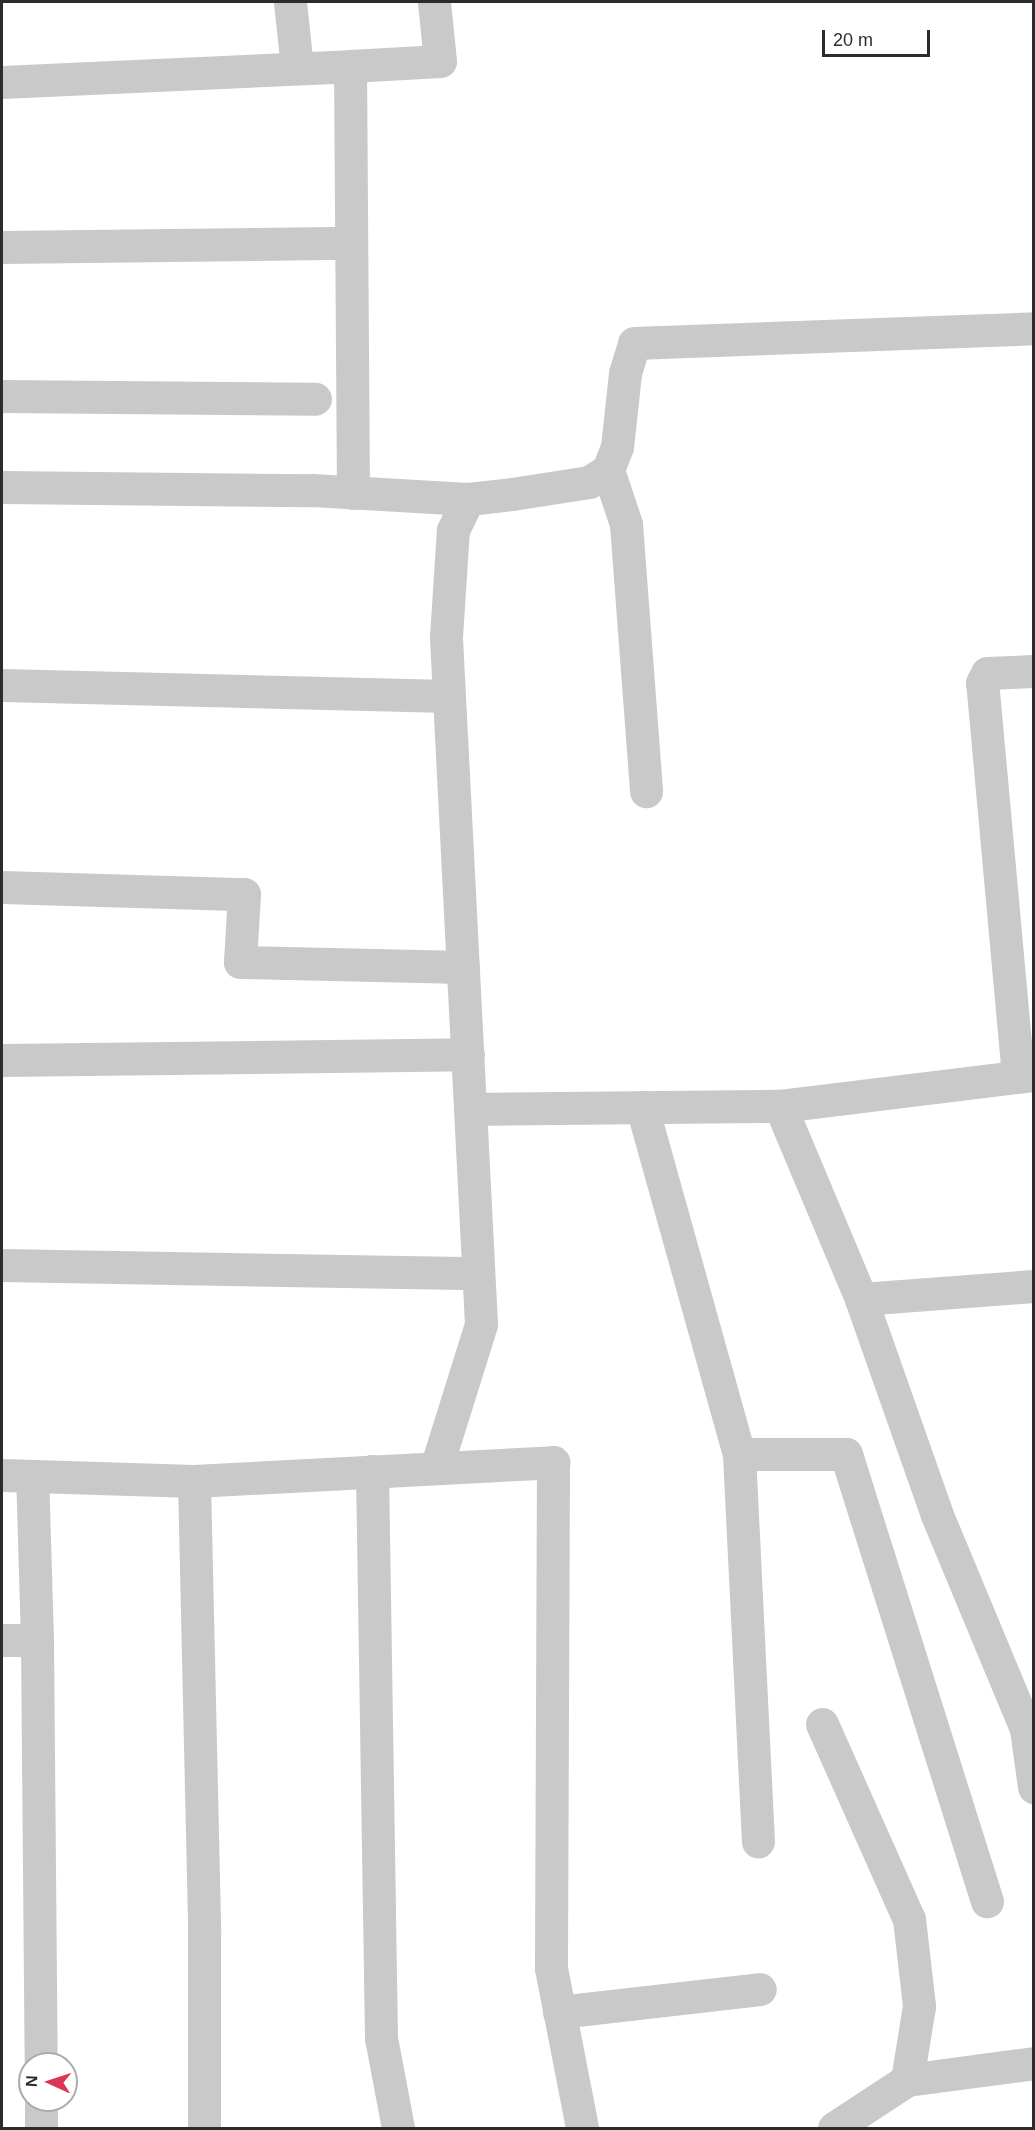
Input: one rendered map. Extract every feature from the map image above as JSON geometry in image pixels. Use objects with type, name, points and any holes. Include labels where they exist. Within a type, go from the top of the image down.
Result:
[{"type":"street","points":[[290,2],[297,68]]},
{"type":"street","points":[[2,82],[440,61],[434,2]]},
{"type":"street","points":[[350,66],[353,493]]},
{"type":"street","points":[[2,247],[351,243]]},
{"type":"street","points":[[2,487],[353,493],[468,499],[589,482],[608,470],[617,447],[625,373],[634,343],[1034,328]]},
{"type":"street","points":[[2,396],[315,399]]},
{"type":"street","points":[[608,470],[626,524],[646,791]]},
{"type":"street","points":[[436,1468],[481,1324],[446,637],[453,530],[468,499]]},
{"type":"street","points":[[470,1109],[780,1106],[1026,1076],[981,683],[987,673],[1034,671]]},
{"type":"street","points":[[2,684],[449,696]]},
{"type":"street","points":[[2,886],[244,894],[240,962],[463,967]]},
{"type":"street","points":[[2,1060],[468,1054]]},
{"type":"street","points":[[780,1106],[861,1299],[937,1515],[1026,1729],[1034,1786]]},
{"type":"street","points":[[642,1107],[739,1454],[758,1842]]},
{"type":"street","points":[[2,1265],[478,1273]]},
{"type":"street","points":[[861,1299],[1034,1286]]},
{"type":"street","points":[[739,1454],[846,1454],[987,1901]]},
{"type":"street","points":[[40,2052],[37,1640],[17,1476],[194,1481],[553,1462],[551,1968],[582,2128]]},
{"type":"street","points":[[372,1471],[381,2038],[398,2128]]},
{"type":"street","points":[[194,1481],[204,1921],[204,2128]]},
{"type":"street","points":[[2,1640],[37,1640]]},
{"type":"street","points":[[822,1724],[909,1920],[919,2006],[907,2080]]},
{"type":"street","points":[[559,2012],[760,1989]]},
{"type":"street","points":[[834,2128],[907,2080],[1034,2063]]},
{"type":"street","points":[[41,2112],[41,2128]]}]
